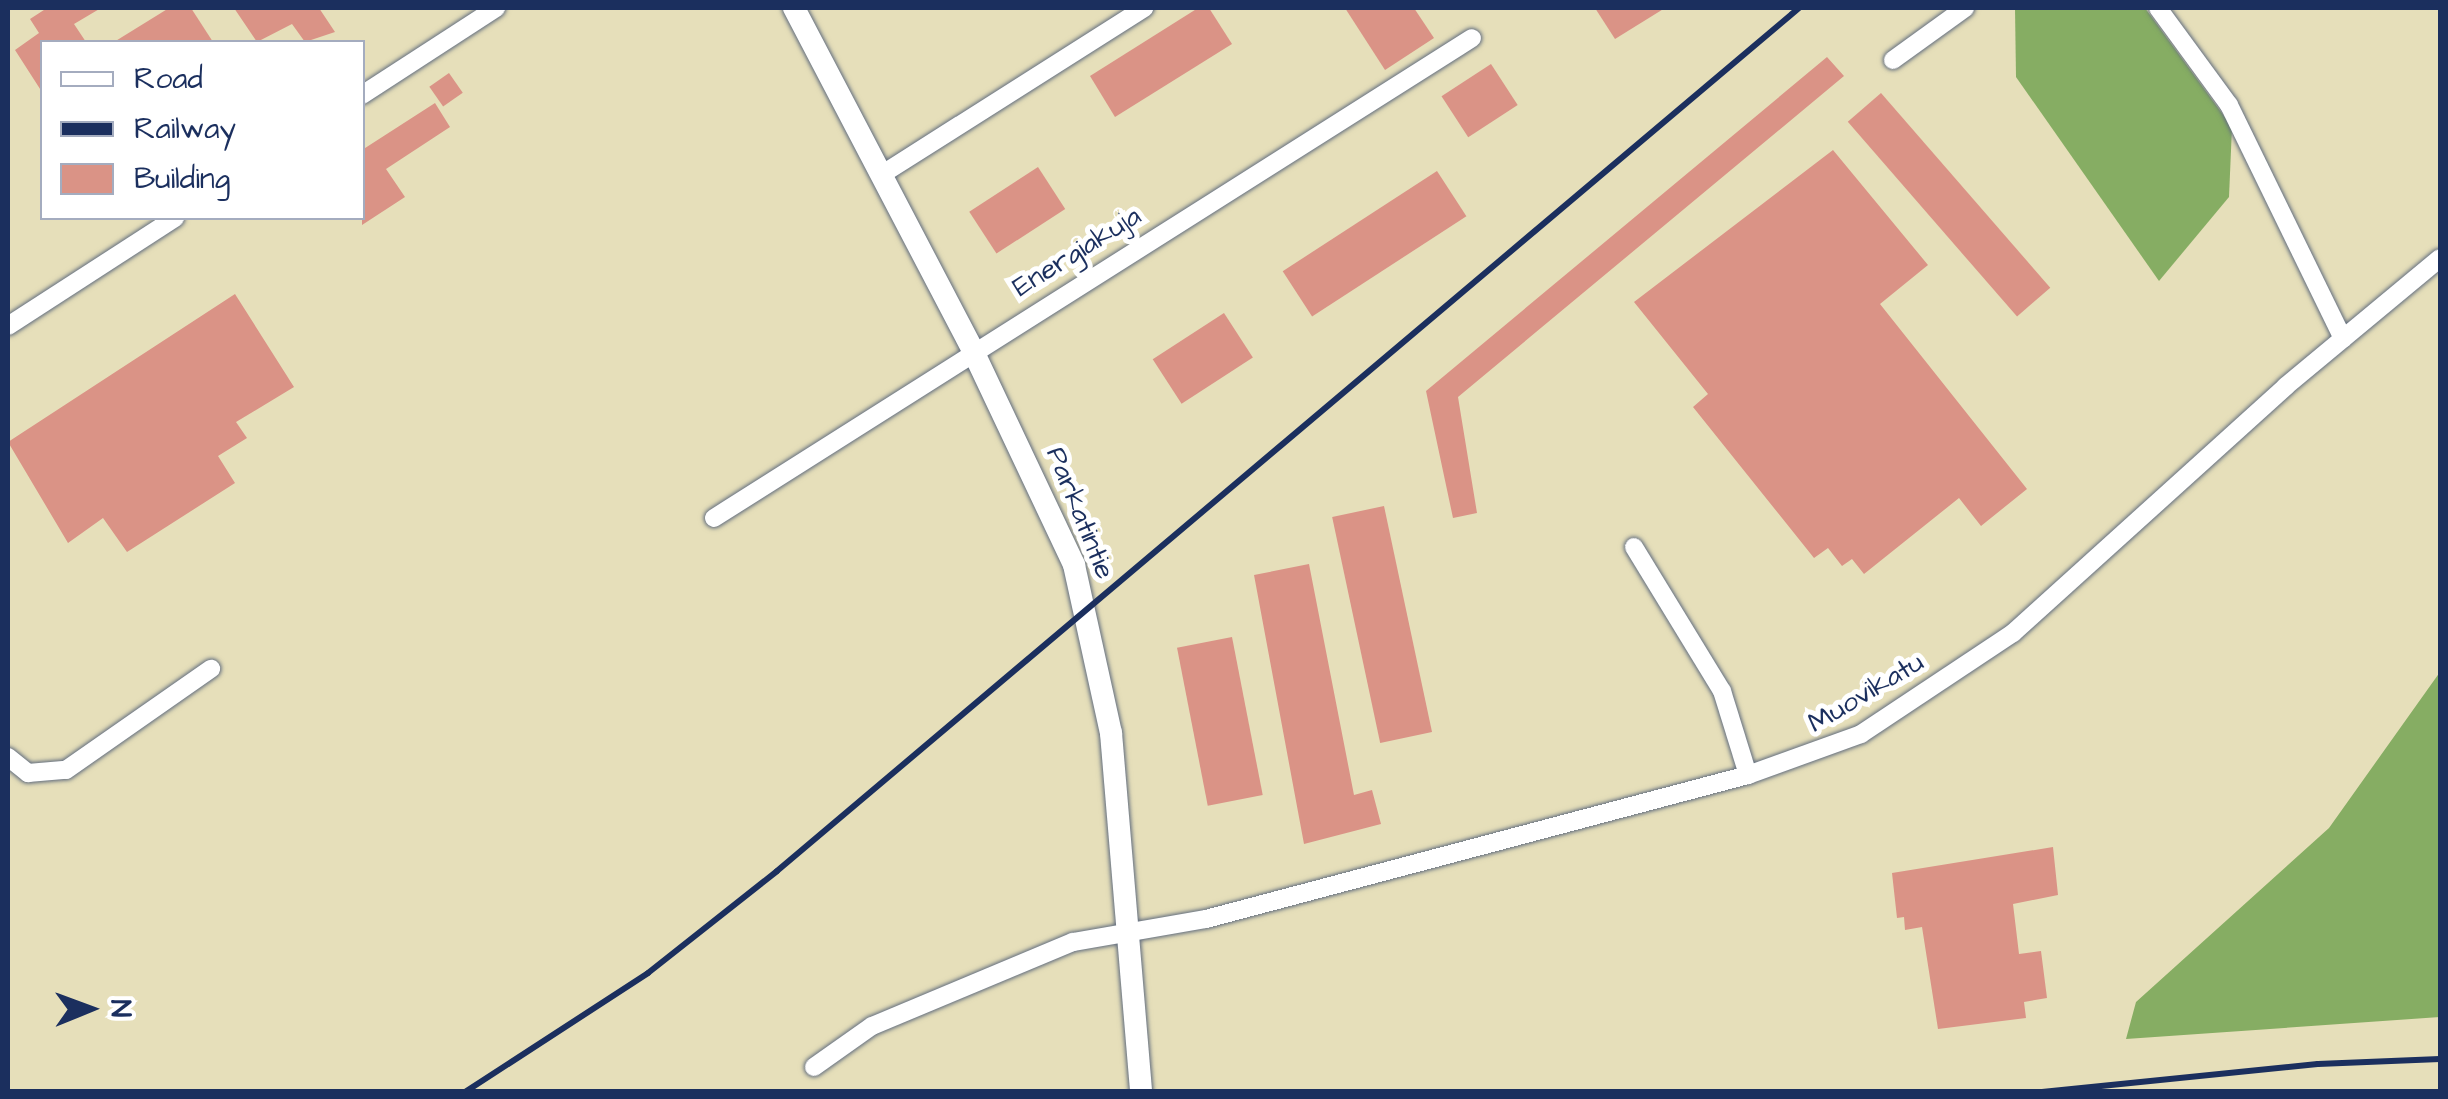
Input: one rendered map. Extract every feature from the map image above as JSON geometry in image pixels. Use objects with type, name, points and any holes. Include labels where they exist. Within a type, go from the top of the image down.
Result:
[{"type":"street","points":[[365,93],[496,8]]},
{"type":"street","name":"Parkatintie","points":[[794,8],[973,351],[1058,524],[1096,642],[1141,1092]]},
{"type":"street","points":[[881,175],[1144,8]]},
{"type":"street","points":[[1893,60],[1964,8]]},
{"type":"street","points":[[2158,8],[2230,105],[2343,339]]},
{"type":"street","name":"Energiakuja","points":[[714,518],[1472,38]]},
{"type":"street","points":[[8,326],[173,220]]},
{"type":"street","name":"Muovikatu","points":[[814,1067],[872,1026],[1041,954],[1128,932],[1206,919],[1748,776],[1861,734],[2013,632],[2440,258]]},
{"type":"street","points":[[1634,547],[1722,691],[1748,776]]},
{"type":"street","points":[[8,757],[28,773],[66,770],[210,669]]},
{"type":"green space","points":[[2015,8],[2145,8],[2232,127],[2229,197],[2159,281],[2016,77]]},
{"type":"green space","points":[[2440,672],[2440,1017],[2126,1039],[2136,1002],[2329,828]]},
{"type":"building","points":[[47,8],[101,8],[74,24],[85,40],[40,40],[40,89],[15,50],[39,33],[30,19]]},
{"type":"building","points":[[169,8],[191,8],[212,40],[117,40]]},
{"type":"building","points":[[234,8],[319,8],[335,32],[304,40],[292,24],[256,40]]},
{"type":"building","points":[[1198,8],[1209,8],[1232,44],[1115,117],[1090,76]]},
{"type":"building","points":[[1345,8],[1414,8],[1434,38],[1385,70]]},
{"type":"building","points":[[1595,8],[1665,8],[1615,39]]},
{"type":"building","points":[[1827,57],[1844,76],[1458,397],[1477,513],[1453,518],[1426,391]]},
{"type":"building","points":[[1491,64],[1518,105],[1468,137],[1442,96]]},
{"type":"building","points":[[449,73],[463,93],[443,106],[429,87]]},
{"type":"building","points":[[1881,93],[2050,288],[2017,317],[1848,122]]},
{"type":"building","points":[[435,103],[450,127],[386,169],[405,197],[362,225],[365,148]]},
{"type":"building","points":[[1833,150],[1928,265],[1880,304],[2027,489],[1981,526],[1959,498],[1864,574],[1852,559],[1842,566],[1828,548],[1814,558],[1693,407],[1708,394],[1634,302]]},
{"type":"building","points":[[1038,167],[1065,209],[996,254],[969,212]]},
{"type":"building","points":[[1437,171],[1466,216],[1312,317],[1283,271]]},
{"type":"building","points":[[235,294],[294,387],[236,422],[247,438],[218,456],[235,483],[127,552],[103,518],[68,543],[8,442]]},
{"type":"building","points":[[1224,313],[1253,357],[1182,404],[1153,359]]},
{"type":"building","points":[[1384,506],[1432,732],[1380,743],[1332,517]]},
{"type":"building","points":[[1309,564],[1354,795],[1372,790],[1381,824],[1304,844],[1254,575]]},
{"type":"building","points":[[1232,637],[1263,795],[1208,806],[1177,648]]},
{"type":"building","points":[[2053,847],[2058,895],[2013,904],[2019,954],[2041,951],[2047,998],[2024,1002],[2026,1018],[1938,1029],[1922,927],[1905,930],[1904,917],[1897,918],[1892,873]]},
{"type":"railway","points":[[465,1092],[648,973],[777,871],[1799,8]]},
{"type":"railway","points":[[2042,1092],[2318,1064],[2440,1059]]}]
